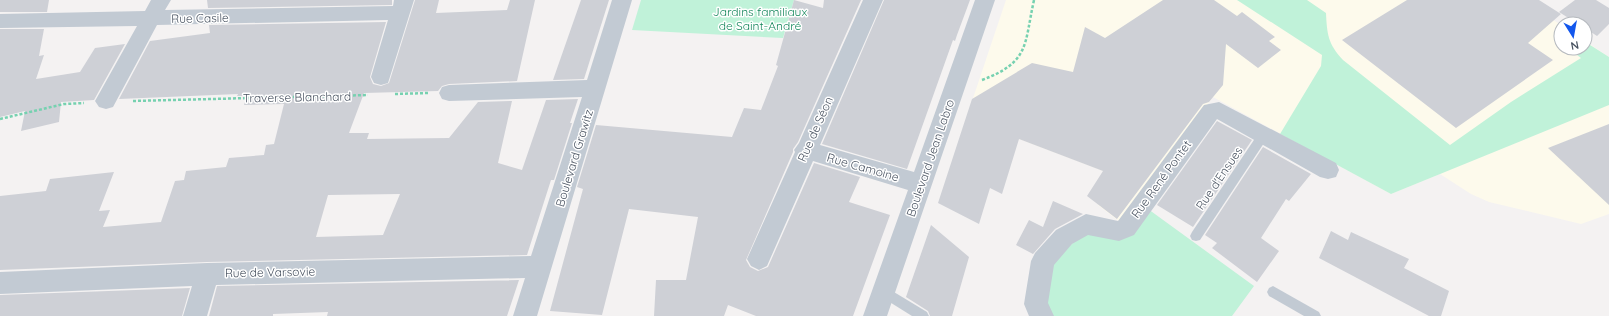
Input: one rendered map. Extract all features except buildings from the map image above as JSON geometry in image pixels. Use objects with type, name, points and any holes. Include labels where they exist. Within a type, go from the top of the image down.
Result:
[{"type":"street","points":[[106,101],[161,0]]},
{"type":"street","name":"Boulevard Grawitz","points":[[525,316],[622,0]]},
{"type":"street","name":"Rue de Séon","points":[[759,259],[805,150],[873,0]]},
{"type":"street","name":"Boulevard Jean Labro","points":[[875,316],[985,0]]},
{"type":"street","points":[[384,86],[402,6]]},
{"type":"street","name":"Rue Casile","points":[[0,21],[150,19],[402,6]]},
{"type":"street","points":[[449,93],[595,88]]},
{"type":"street","name":"Rue René Pontet","points":[[1042,316],[1036,304],[1043,261],[1064,237],[1086,224],[1119,231],[1126,228],[1211,111],[1219,110],[1328,170]]},
{"type":"street","name":"Rue Camoine","points":[[805,150],[921,184]]},
{"type":"street","name":"Rue de Varsovie","points":[[0,283],[207,274],[541,267]]},
{"type":"street","points":[[195,316],[207,274]]},
{"type":"lane","name":"Rue d'Ensues","points":[[1196,236],[1264,134]]},
{"type":"lane","points":[[884,292],[923,316]]},
{"type":"lane","points":[[1273,292],[1315,316]]},
{"type":"path","points":[[954,92],[998,74],[1018,58],[1024,42],[1034,0]]},
{"type":"path","points":[[384,86],[449,93]]},
{"type":"path","name":"Traverse Blanchard","points":[[0,119],[64,104],[106,101],[372,95]]},
{"type":"shaded area","points":[[1006,0],[1523,0],[1553,20],[1553,56],[1593,56],[1593,46],[1609,57],[1609,214],[1581,224],[1489,202],[1471,194],[1440,174],[1391,194],[1213,97],[1120,222],[1098,205],[1117,176],[966,119]]},
{"type":"green space","name":"Jardins familiaux de Saint-André","points":[[641,0],[794,0],[783,38],[632,30]]},
{"type":"green space","points":[[1237,0],[1307,0],[1326,13],[1327,27],[1331,44],[1343,60],[1450,145],[1511,102],[1581,58],[1578,56],[1593,56],[1593,47],[1609,57],[1609,105],[1391,194],[1280,134],[1321,66],[1322,55]]},
{"type":"green space","points":[[1148,209],[1254,286],[1232,316],[1051,316],[1046,305],[1052,262],[1085,232],[1123,237]]}]
